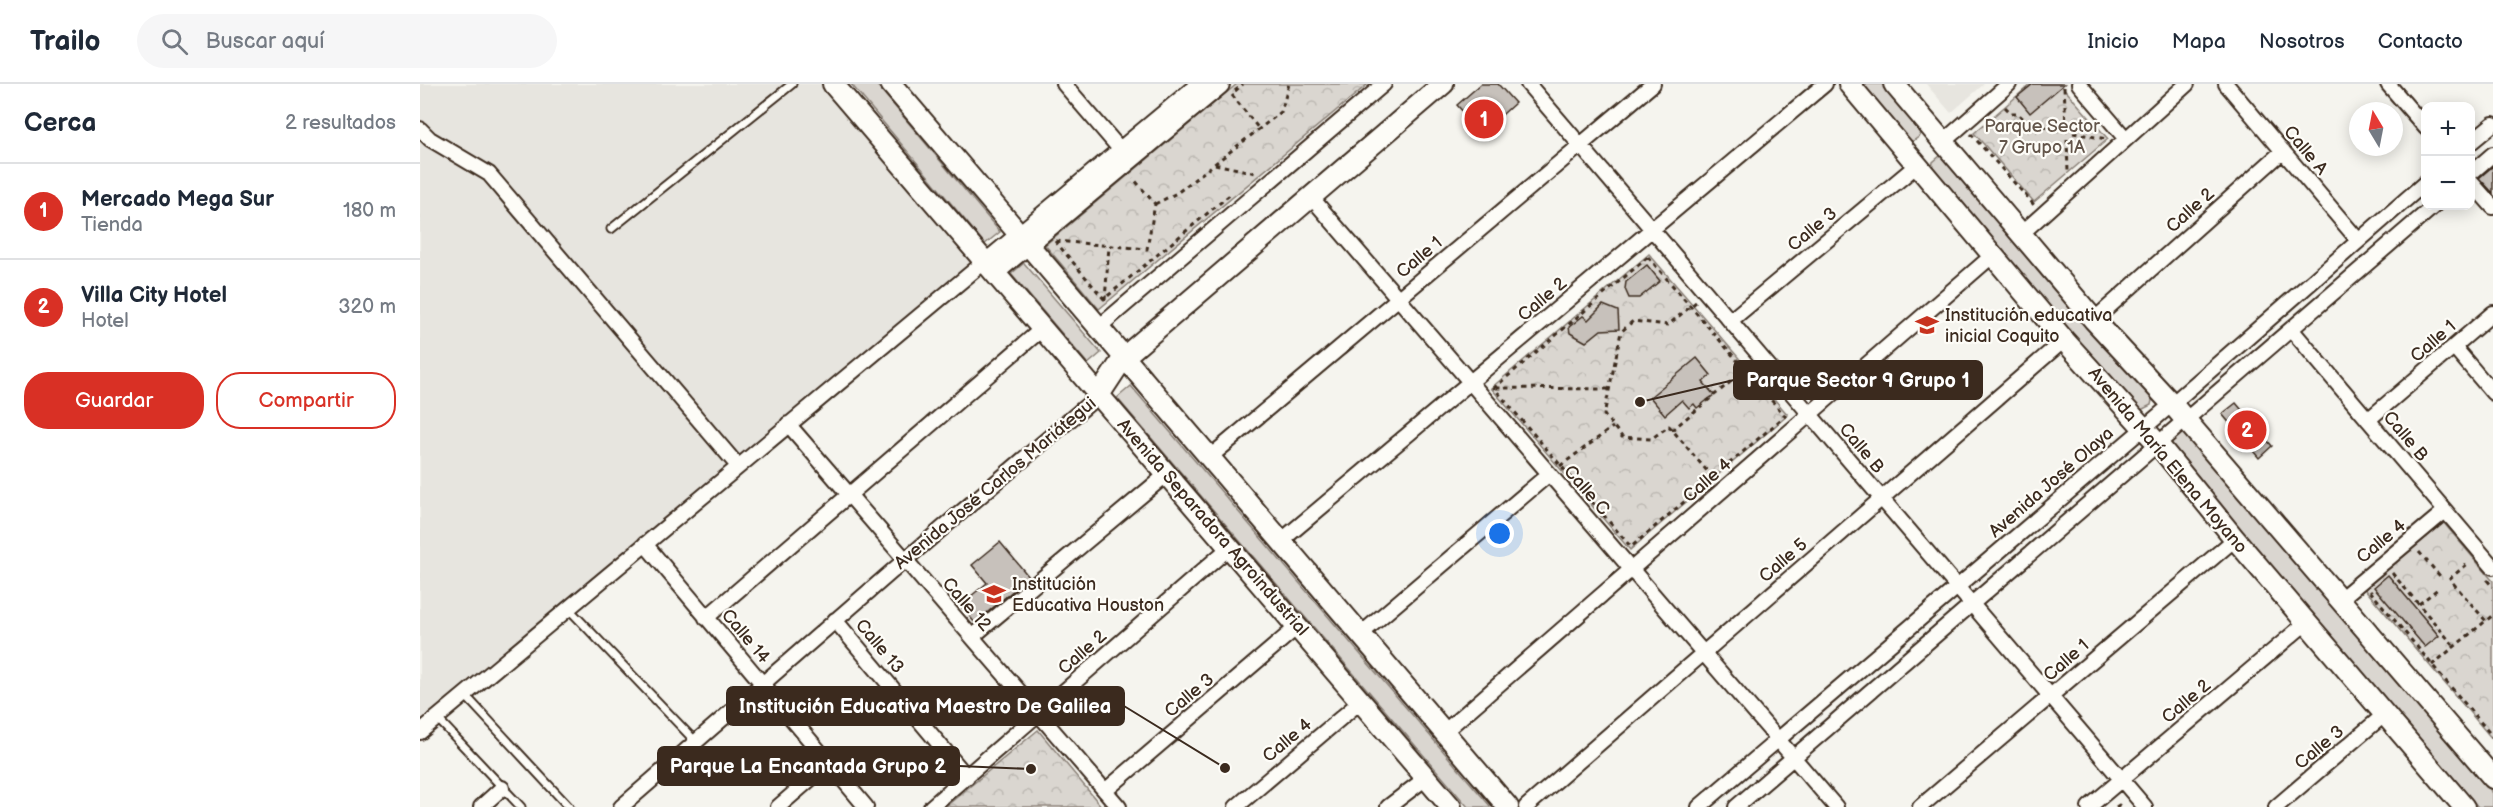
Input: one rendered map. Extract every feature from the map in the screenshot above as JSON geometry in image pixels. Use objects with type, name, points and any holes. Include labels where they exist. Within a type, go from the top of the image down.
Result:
[{"type":"street","name":"Avenida Separadora Agroindustrial","points":[[834,84],[1451,807]]},
{"type":"street","points":[[891,84],[1508,807]]},
{"type":"street","points":[[1064,84],[1125,154]]},
{"type":"street","points":[[1023,238],[1055,235],[1125,154],[1198,84]]},
{"type":"street","points":[[420,732],[788,424],[990,266],[1125,154],[1219,84]]},
{"type":"street","points":[[1099,327],[1384,84]]},
{"type":"street","name":"Avenida José Carlos Mariátegui","points":[[621,807],[1099,395],[1124,357],[1443,84]]},
{"type":"street","name":"Calle B","points":[[1528,84],[2145,807]]},
{"type":"street","name":"Calle 1","points":[[1210,457],[1653,84]]},
{"type":"street","name":"Calle 2","points":[[1281,541],[1825,84]]},
{"type":"street","name":"Avenida María Elena Moyano","points":[[1849,84],[2064,340],[2157,444],[2461,806]]},
{"type":"street","name":"Avenida María Elena Moyano","points":[[1894,84],[2094,320],[2172,404],[2492,775]]},
{"type":"street","points":[[1943,142],[2009,84]]},
{"type":"street","points":[[2079,84],[2126,139]]},
{"type":"street","points":[[2021,234],[2187,84]]},
{"type":"street","name":"Calle A","points":[[2226,84],[2358,240]]},
{"type":"street","points":[[2388,84],[2421,122]]},
{"type":"street","points":[[2475,139],[2493,124]]},
{"type":"street","points":[[420,129],[430,139],[489,174],[738,466]]},
{"type":"street","name":"Calle 2","points":[[2094,320],[2283,151]]},
{"type":"street","points":[[2475,170],[2493,154]]},
{"type":"street","name":"Calle 3","points":[[1730,321],[1917,165]]},
{"type":"street","name":"Avenida José Olaya","points":[[1699,807],[2142,427],[2172,404],[2421,186]]},
{"type":"street","points":[[2475,187],[2493,207]]},
{"type":"street","name":"Calle C","points":[[1311,197],[1470,382],[1555,470],[1632,570],[1836,807]]},
{"type":"street","points":[[1736,807],[2429,210]]},
{"type":"street","name":"Calle 4","points":[[1444,732],[1993,255]]},
{"type":"street","name":"Calle 1","points":[[2368,420],[2493,313]]},
{"type":"street","points":[[706,618],[1043,328]]},
{"type":"street","name":"Calle B","points":[[2291,329],[2445,511],[2489,573]]},
{"type":"street","name":"Calle 5","points":[[1526,807],[2064,340]]},
{"type":"street","points":[[2454,347],[2493,393]]},
{"type":"street","name":"Calle 12","points":[[788,424],[1119,807]]},
{"type":"street","points":[[1361,634],[1555,470]]},
{"type":"street","points":[[972,637],[1167,474]]},
{"type":"street","name":"Calle 4","points":[[2339,600],[2445,511]]},
{"type":"street","name":"Calle 1","points":[[1920,807],[2235,539]]},
{"type":"street","name":"Calle 14","points":[[645,544],[866,807]]},
{"type":"street","name":"Calle 2","points":[[931,807],[1230,547]]},
{"type":"street","name":"Calle 13","points":[[836,620],[967,777]]},
{"type":"street","name":"Calle 2","points":[[2089,807],[2307,622]]},
{"type":"street","name":"Calle 3","points":[[1105,790],[1298,627]]},
{"type":"street","name":"Calle 4","points":[[1236,807],[1361,701]]},
{"type":"street","name":"Calle 3","points":[[2276,807],[2385,714]]},
{"type":"street","points":[[778,807],[829,764]]},
{"type":"street","points":[[1388,807],[1426,778]]},
{"type":"street","points":[[481,807],[502,788]]},
{"type":"lane","points":[[611,229],[792,84]]},
{"type":"lane","points":[[568,608],[696,742]]},
{"type":"lane","points":[[465,695],[569,807]]},
{"type":"lane","points":[[437,718],[521,807]]},
{"type":"path","points":[[1243,84],[1231,94],[1259,129]]},
{"type":"path","points":[[1155,204],[1177,193],[1281,112],[1289,84]]},
{"type":"path","points":[[2064,86],[2066,125]]},
{"type":"path","points":[[2012,99],[2004,106],[2011,113],[2017,113],[2029,124],[2060,130]]},
{"type":"path","points":[[1979,127],[1971,134],[2033,206],[2042,198]]},
{"type":"path","points":[[2073,133],[2110,139],[2102,146]]},
{"type":"path","points":[[2067,139],[2069,175],[2077,168]]},
{"type":"path","points":[[1215,164],[1256,172],[1247,180]]},
{"type":"path","points":[[1124,184],[1132,177],[1155,204]]},
{"type":"path","points":[[1055,235],[1104,299],[1238,188]]},
{"type":"path","points":[[1055,235],[1147,249],[1155,204]]},
{"type":"path","points":[[1648,257],[1785,416],[1631,548],[1555,470],[1494,388],[1648,257]]},
{"type":"path","points":[[1707,294],[1668,326],[1633,321],[1621,332],[1604,415],[1622,437],[1651,439],[1669,426],[1724,489]]},
{"type":"path","points":[[1672,430],[1745,370]]},
{"type":"path","points":[[1470,382],[1494,388],[1608,389]]},
{"type":"path","points":[[1555,470],[1613,426]]},
{"type":"path","points":[[2416,548],[2440,576]]},
{"type":"path","points":[[2449,579],[2471,561],[2469,558]]},
{"type":"path","points":[[2389,570],[2455,647]]},
{"type":"path","points":[[2489,573],[2493,587]]},
{"type":"path","points":[[2453,583],[2486,621]]},
{"type":"path","points":[[2367,588],[2493,737]]},
{"type":"path","points":[[2419,604],[2439,588]]},
{"type":"path","points":[[2432,665],[2493,615]]},
{"type":"shaded area","points":[[420,84],[827,84],[982,266],[420,737]]},
{"type":"shaded area","points":[[1926,84],[1984,84],[1951,113]]},
{"type":"green space","points":[[851,84],[876,84],[1000,232],[985,244]]},
{"type":"green space","points":[[1237,84],[1368,84],[1099,309],[1045,245]]},
{"type":"green space","points":[[1858,84],[1884,84],[1922,129],[1920,136],[1913,141],[1906,140]]},
{"type":"green space","name":"Parque Sector 7 Grupo 1A","points":[[2031,84],[2060,84],[2108,139],[2034,202],[1974,133]]},
{"type":"green space","points":[[1941,155],[1948,157],[2153,396],[2151,405],[2139,411],[1932,170],[1933,162]]},
{"type":"green space","points":[[1649,254],[1788,415],[1630,550],[1491,388]]},
{"type":"green space","points":[[1024,263],[1101,353],[1088,364],[1011,274]]},
{"type":"green space","points":[[1131,386],[1491,807],[1468,807],[1117,398]]},
{"type":"green space","points":[[2179,431],[2186,434],[2493,793],[2493,807],[2478,807],[2169,448],[2169,440]]},
{"type":"green space","points":[[2443,522],[2493,581],[2493,740],[2364,588]]},
{"type":"green space","points":[[1038,730],[1102,807],[945,807]]},
{"type":"building","points":[[1481,84],[1498,84],[1515,103],[1482,133],[1457,105]]},
{"type":"building","points":[[2033,84],[2064,84],[2030,113],[2017,97]]},
{"type":"building","points":[[2493,166],[2493,193],[2479,178]]},
{"type":"building","points":[[1647,265],[1660,281],[1639,298],[1629,298],[1625,289],[1626,282]]},
{"type":"building","points":[[1603,305],[1618,311],[1619,329],[1601,330],[1586,342],[1570,333],[1569,327],[1583,316],[1588,320]]},
{"type":"building","points":[[1697,358],[1711,375],[1703,382],[1714,395],[1697,408],[1694,404],[1689,408],[1682,400],[1665,415],[1650,397]]},
{"type":"building","points":[[2236,403],[2272,446],[2259,458],[2222,414]]},
{"type":"building","name":"Institución Educativa Houston","points":[[1000,542],[1029,577],[975,623],[960,605],[987,583],[972,565]]},
{"type":"building","points":[[2388,575],[2439,636],[2425,647],[2374,587]]},
{"type":"place","name":"Mercado Mega Sur","points":[[1484,119]]},
{"type":"place","name":"Institución educativa inicial Coquito","points":[[1927,325]]},
{"type":"place","name":"Parque Sector 9 Grupo 1","points":[[1640,402]]},
{"type":"place","name":"Villa City Hotel","points":[[2247,430]]},
{"type":"place","name":"Institución Educativa Houston","points":[[994,594]]},
{"type":"place","name":"Institución Educativa Maestro De Galilea","points":[[1225,768]]},
{"type":"place","name":"Parque La Encantada Grupo 2","points":[[1031,769]]}]
